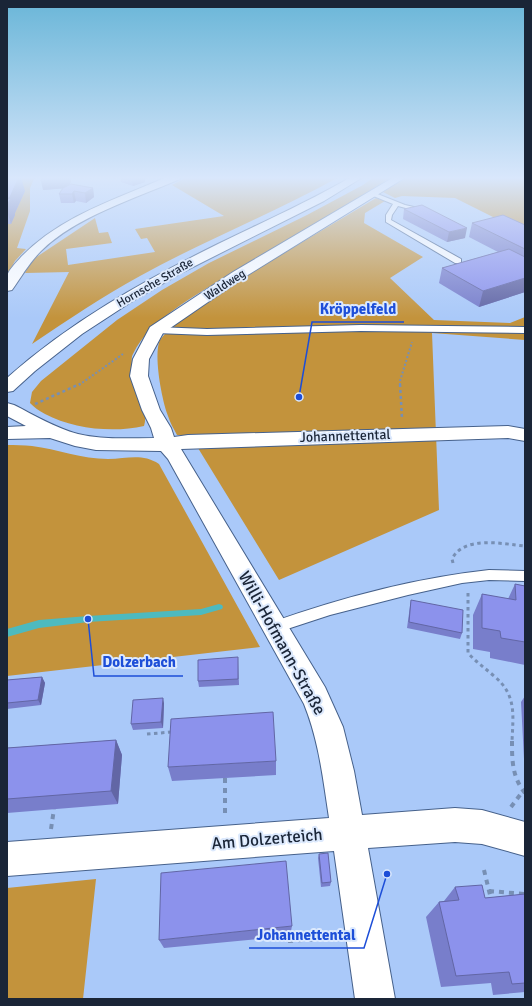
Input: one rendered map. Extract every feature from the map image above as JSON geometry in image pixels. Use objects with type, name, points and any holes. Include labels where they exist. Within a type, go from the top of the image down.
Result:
[{"type":"street","points":[[8,280],[25,259],[53,236],[72,224]]},
{"type":"street","name":"Hornsche Straße","points":[[7,386],[22,372],[77,331],[140,291],[204,256],[269,224]]},
{"type":"street","name":"Waldweg","points":[[153,337],[238,275],[323,224]]},
{"type":"street","points":[[7,409],[50,432],[73,440],[100,444],[166,445],[151,410],[139,376],[141,359],[153,337]]},
{"type":"street","points":[[7,433],[50,432]]},
{"type":"street","name":"Johannettental","points":[[166,445],[188,441],[403,434],[508,432],[525,435]]},
{"type":"street","name":"Willi-Hofmann-Straße","points":[[166,445],[176,455],[275,627],[315,697],[328,727],[349,832],[375,999]]},
{"type":"street","name":"Am Dolzerteich","points":[[7,859],[455,825],[472,825],[525,839]]},
{"type":"lane","points":[[393,224],[458,261]]},
{"type":"lane","points":[[153,337],[207,332],[361,328],[525,330]]},
{"type":"lane","points":[[275,627],[348,604],[462,578],[489,575],[525,576]]},
{"type":"path","points":[[403,434],[400,381],[413,339],[421,332],[422,328]]},
{"type":"path","points":[[35,404],[78,386],[127,351],[153,337]]},
{"type":"path","points":[[525,546],[481,544],[469,545],[458,550],[452,559],[454,568],[467,582],[468,653],[476,662],[503,684],[508,692],[513,718],[512,771],[517,783],[525,793]]},
{"type":"path","points":[[147,734],[174,732]]},
{"type":"path","points":[[225,778],[226,842]]},
{"type":"path","points":[[484,870],[493,904]]},
{"type":"path","points":[[489,891],[525,894]]},
{"type":"path","points":[[288,941],[365,936]]},
{"type":"shaded area","points":[[7,224],[25,224],[17,248],[26,249],[15,261],[7,275]]},
{"type":"shaded area","points":[[86,224],[97,224],[99,233],[108,232],[112,243],[66,249],[68,265],[155,252],[147,238],[141,239],[135,229],[170,224],[245,224],[189,250],[140,276],[72,317],[32,344],[69,272],[25,273],[32,260]]},
{"type":"shaded area","points":[[289,224],[315,224],[196,295],[166,316],[152,328],[141,341],[132,358],[132,374],[145,412],[144,426],[106,429],[80,426],[56,419],[41,412],[30,403],[32,392],[41,381],[117,320],[162,290],[209,263]]},
{"type":"shaded area","points":[[333,224],[366,224],[423,257],[390,278],[434,320],[510,323],[525,317],[525,340],[432,333],[439,510],[279,580],[190,435],[177,435],[166,409],[161,389],[158,366],[158,347],[160,340],[165,334],[175,324],[244,277]]},
{"type":"shaded area","points":[[507,224],[525,224],[525,233]]},
{"type":"shaded area","points":[[7,445],[32,446],[98,459],[134,457],[147,459],[159,464],[260,647],[7,676]]},
{"type":"shaded area","points":[[96,879],[83,999],[7,999],[7,888]]},
{"type":"building","points":[[433,224],[459,224],[467,228],[449,232]]},
{"type":"building","points":[[474,224],[525,225],[525,249]]},
{"type":"building","points":[[509,249],[525,257],[525,278],[483,291],[442,268]]},
{"type":"building","points":[[515,584],[525,586],[525,642],[501,638],[500,631],[482,628],[482,594],[516,600]]},
{"type":"building","points":[[411,600],[463,610],[462,633],[409,622]]},
{"type":"building","points":[[238,657],[238,679],[198,681],[198,660]]},
{"type":"building","points":[[42,677],[38,700],[7,703],[7,680]]},
{"type":"building","points":[[163,698],[161,722],[131,724],[133,700]]},
{"type":"building","points":[[273,712],[276,761],[168,767],[171,719]]},
{"type":"building","points":[[116,740],[111,791],[7,799],[7,748]]},
{"type":"building","points":[[328,853],[331,882],[322,883],[319,854]]},
{"type":"building","points":[[286,861],[292,926],[159,940],[161,873]]},
{"type":"building","points":[[482,885],[485,898],[525,894],[525,983],[512,984],[509,972],[456,976],[439,902],[459,900],[455,887]]},
{"type":"waterway","points":[[7,633],[39,624],[88,619],[201,612],[219,607]]},
{"type":"place","name":"Kröppelfeld","points":[[299,397]]},
{"type":"place","name":"Dolzerbach","points":[[88,619]]},
{"type":"place","name":"Johannettental","points":[[387,874]]}]
